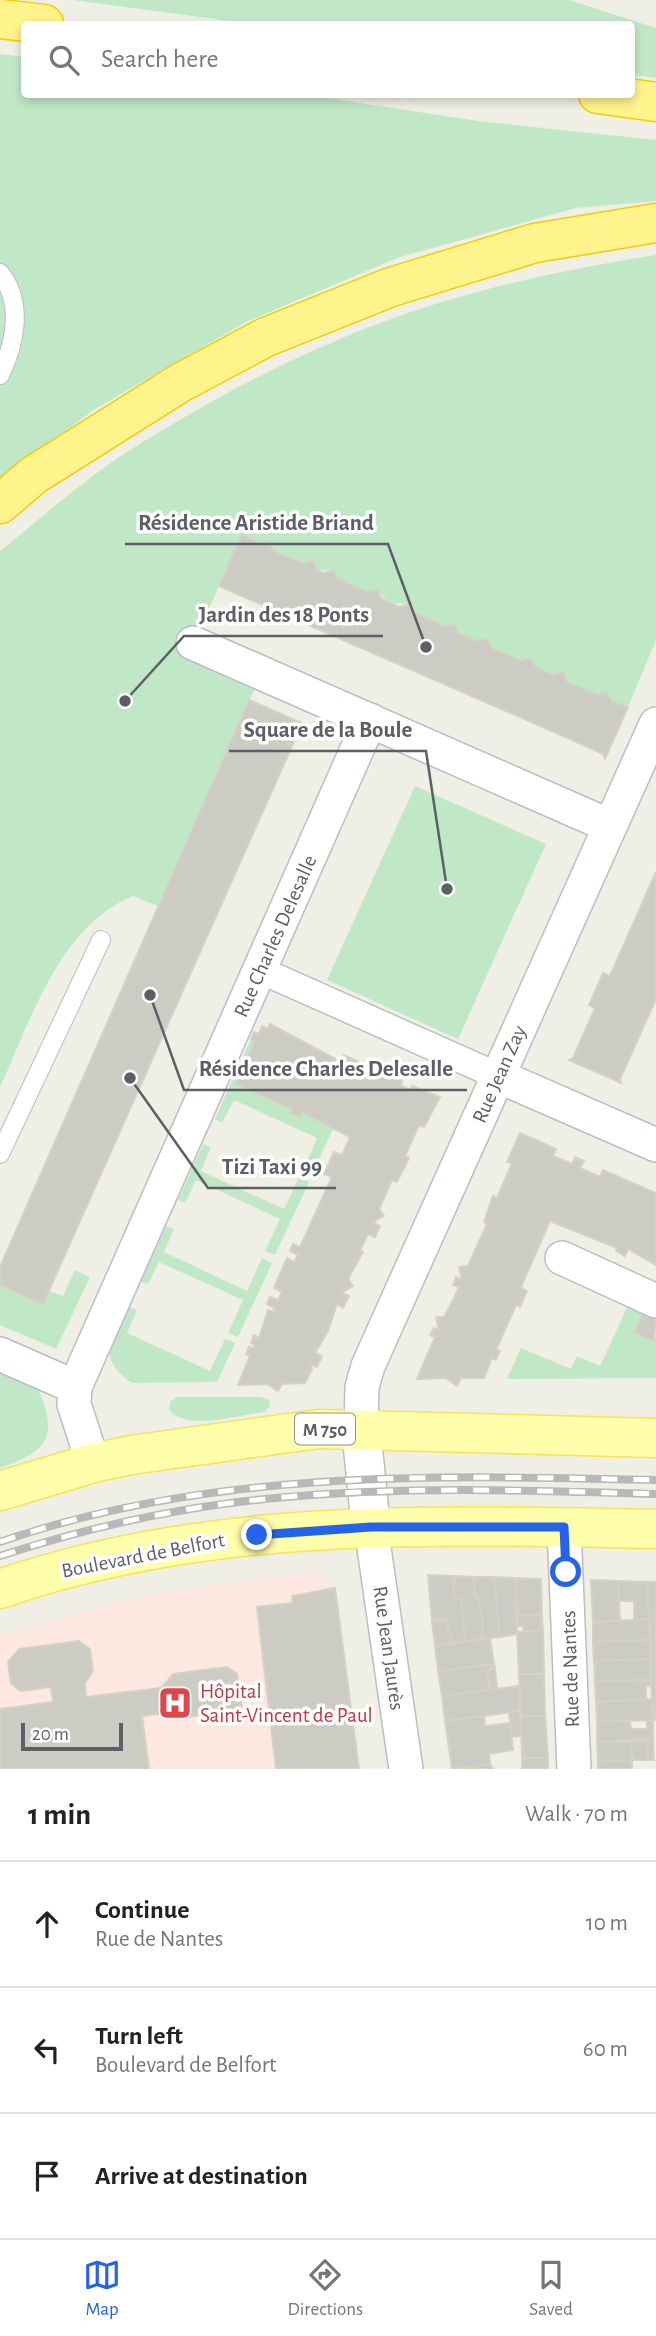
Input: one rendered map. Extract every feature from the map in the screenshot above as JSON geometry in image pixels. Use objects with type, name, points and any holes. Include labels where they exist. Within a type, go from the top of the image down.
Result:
[{"type":"highway","points":[[0,19],[21,21]]},
{"type":"highway","points":[[627,98],[656,102]]},
{"type":"highway","points":[[0,504],[34,475],[180,383],[266,337],[391,287],[535,243],[656,223]]},
{"type":"main road","name":"M 750","points":[[0,1491],[93,1463],[172,1447],[261,1435],[361,1429],[656,1438]]},
{"type":"main road","name":"Boulevard de Belfort","points":[[0,1589],[38,1576],[191,1542],[371,1527],[656,1529]]},
{"type":"street","points":[[193,643],[610,826]]},
{"type":"street","name":"Rue Charles Delesalle","points":[[75,1387],[370,720]]},
{"type":"street","name":"Rue Jean Zay","points":[[361,1429],[362,1387],[368,1366],[656,724]]},
{"type":"street","points":[[260,971],[656,1145]]},
{"type":"street","points":[[562,1258],[656,1301]]},
{"type":"street","points":[[0,1354],[75,1387],[74,1404],[93,1463]]},
{"type":"street","points":[[361,1429],[371,1527]]},
{"type":"street","name":"Rue Jean Jaurès","points":[[371,1527],[406,1769]]},
{"type":"street","name":"Rue de Nantes","points":[[564,1527],[574,1769]]},
{"type":"lane","points":[[0,274],[6,281],[15,316],[12,350],[0,375]]},
{"type":"lane","points":[[0,1154],[101,940]]},
{"type":"shaded area","name":"Hôpital Saint-Vincent de Paul","points":[[312,1571],[335,1588],[359,1769],[0,1769],[0,1637],[26,1627],[147,1595]]},
{"type":"green space","points":[[73,0],[569,0],[634,21],[230,21]]},
{"type":"green space","points":[[635,21],[656,28],[656,78],[635,75]]},
{"type":"green space","points":[[0,54],[21,57],[21,98],[327,98],[478,121],[656,140],[656,201],[576,208],[400,257],[246,322],[95,409],[0,481]]},
{"type":"green space","points":[[656,255],[656,640],[628,707],[611,701],[607,692],[597,695],[567,682],[563,672],[553,675],[536,667],[530,658],[521,661],[491,648],[488,639],[477,641],[458,633],[455,625],[444,626],[414,613],[409,604],[390,602],[377,590],[367,592],[337,579],[334,571],[317,570],[313,561],[303,564],[273,551],[269,542],[259,544],[242,534],[189,654],[256,685],[160,907],[133,896],[107,910],[85,929],[50,978],[0,1087],[0,551],[120,457],[177,421],[299,357],[384,322],[470,294],[562,272]]},
{"type":"green space","points":[[415,786],[546,844],[458,1039],[327,980]]},
{"type":"green space","points":[[251,1039],[255,1041],[237,1084],[291,1109],[290,1113],[309,1116],[333,1129],[312,1174],[303,1170],[317,1138],[234,1100],[222,1123],[215,1119]]},
{"type":"green space","points":[[203,1144],[211,1147],[201,1171],[284,1209],[299,1177],[309,1182],[275,1255],[265,1251],[280,1219],[196,1180],[185,1203],[178,1200]]},
{"type":"green space","points":[[166,1226],[174,1229],[164,1252],[247,1291],[262,1258],[272,1263],[238,1337],[228,1333],[243,1300],[159,1262],[148,1284],[141,1282]]},
{"type":"green space","points":[[75,1270],[90,1277],[56,1349],[0,1325],[0,1285],[43,1304],[47,1290],[63,1296]]},
{"type":"green space","points":[[631,1299],[646,1306],[635,1333],[654,1341],[656,1336],[656,1378],[507,1379],[521,1348],[571,1369],[577,1356],[600,1366]]},
{"type":"green space","points":[[129,1307],[137,1310],[127,1333],[210,1371],[225,1339],[235,1343],[217,1382],[132,1383],[124,1377],[114,1366],[109,1353]]},
{"type":"green space","points":[[0,1368],[36,1384],[43,1401],[48,1428],[40,1447],[0,1468]]},
{"type":"green space","points":[[176,1397],[261,1397],[269,1400],[270,1406],[264,1412],[213,1420],[186,1420],[169,1409],[170,1402]]},
{"type":"building","points":[[242,534],[259,544],[269,542],[273,551],[303,564],[313,561],[317,570],[323,573],[334,571],[337,579],[367,592],[377,590],[382,599],[399,607],[409,604],[414,613],[444,626],[455,625],[458,633],[477,641],[488,639],[491,648],[521,661],[530,658],[536,667],[553,675],[563,672],[567,682],[597,695],[607,692],[611,701],[628,707],[605,759],[603,754],[563,736],[219,586]]},
{"type":"building","points":[[249,700],[302,723],[301,726],[43,1304],[0,1285],[0,1267]]},
{"type":"building","points":[[656,872],[656,999],[620,1079],[621,1083],[569,1060],[573,1058],[595,1008],[589,1005],[603,973],[610,976]]},
{"type":"building","points":[[270,1024],[341,1062],[344,1055],[402,1081],[401,1085],[410,1090],[412,1086],[440,1097],[424,1127],[419,1125],[405,1156],[409,1158],[397,1182],[392,1180],[379,1209],[384,1216],[373,1222],[380,1226],[375,1237],[368,1234],[360,1251],[363,1252],[348,1279],[353,1286],[342,1293],[349,1296],[343,1308],[337,1304],[328,1331],[315,1353],[322,1356],[317,1367],[310,1364],[312,1369],[305,1383],[282,1384],[278,1391],[267,1384],[238,1385],[250,1356],[246,1354],[249,1347],[254,1348],[255,1345],[251,1343],[254,1335],[259,1338],[268,1310],[273,1312],[274,1308],[267,1304],[270,1297],[278,1300],[282,1292],[274,1288],[287,1258],[294,1262],[298,1255],[290,1251],[293,1244],[300,1247],[332,1177],[324,1174],[334,1152],[342,1155],[350,1137],[302,1112],[300,1117],[290,1113],[292,1109],[236,1084],[255,1041],[251,1039],[254,1032],[259,1034],[262,1026],[268,1029]]},
{"type":"building","points":[[520,1133],[556,1149],[553,1156],[572,1164],[575,1157],[584,1161],[580,1168],[600,1177],[603,1170],[656,1193],[656,1265],[628,1249],[625,1256],[616,1251],[617,1248],[550,1221],[521,1287],[527,1291],[520,1307],[516,1305],[496,1350],[500,1351],[496,1360],[492,1358],[484,1378],[461,1378],[457,1386],[446,1378],[417,1379],[435,1337],[430,1335],[434,1328],[439,1330],[436,1317],[444,1317],[459,1287],[453,1285],[456,1277],[462,1280],[459,1267],[468,1266],[487,1224],[484,1222],[493,1196],[497,1198],[512,1163],[507,1162]]},
{"type":"building","points":[[643,1313],[656,1319],[654,1341],[635,1333]]},
{"type":"building","points":[[428,1575],[454,1576],[454,1597],[461,1597],[465,1642],[453,1643],[445,1619],[432,1621]]},
{"type":"building","points":[[454,1576],[474,1577],[475,1597],[478,1598],[482,1617],[482,1639],[465,1642],[461,1597],[454,1597]]},
{"type":"building","points":[[474,1577],[494,1577],[500,1637],[482,1639],[482,1617],[478,1598],[475,1597]]},
{"type":"building","points":[[494,1577],[515,1578],[517,1634],[500,1637]]},
{"type":"building","points":[[515,1578],[541,1579],[542,1615],[517,1615]]},
{"type":"building","points":[[591,1580],[618,1581],[620,1621],[593,1622]]},
{"type":"building","points":[[618,1581],[647,1582],[649,1619],[634,1620],[634,1601],[619,1601]]},
{"type":"building","points":[[647,1582],[656,1582],[656,1619],[649,1619]]},
{"type":"building","points":[[335,1588],[359,1769],[276,1769],[257,1607],[293,1603],[292,1596]]},
{"type":"building","points":[[517,1615],[542,1615],[543,1631],[523,1632],[524,1626],[517,1626]]},
{"type":"building","points":[[445,1619],[453,1643],[435,1646],[432,1621]]},
{"type":"building","points":[[649,1619],[656,1619],[656,1639],[650,1640]]},
{"type":"building","points":[[649,1619],[650,1640],[593,1642],[593,1622]]},
{"type":"building","points":[[543,1631],[544,1674],[519,1674],[517,1632]]},
{"type":"building","points":[[490,1638],[494,1664],[438,1671],[435,1646]]},
{"type":"building","points":[[656,1639],[656,1659],[651,1659],[650,1640]]},
{"type":"building","points":[[650,1640],[651,1659],[594,1661],[593,1642]]},
{"type":"building","points":[[79,1641],[90,1649],[93,1671],[85,1683],[86,1697],[161,1688],[173,1674],[227,1667],[237,1674],[242,1710],[189,1717],[188,1710],[142,1716],[149,1769],[0,1769],[0,1709],[53,1702],[51,1687],[20,1691],[11,1683],[8,1662],[19,1649]]},
{"type":"building","points":[[651,1659],[651,1680],[595,1681],[594,1661]]},
{"type":"building","points":[[651,1659],[656,1659],[656,1679],[651,1680]]},
{"type":"building","points":[[494,1664],[495,1668],[487,1670],[490,1690],[442,1696],[438,1671]]},
{"type":"building","points":[[495,1668],[497,1689],[490,1690],[487,1670]]},
{"type":"building","points":[[519,1674],[544,1674],[545,1716],[521,1716]]},
{"type":"building","points":[[656,1679],[656,1699],[652,1699],[651,1680]]},
{"type":"building","points":[[651,1680],[651,1686],[646,1686],[646,1700],[596,1702],[595,1681]]},
{"type":"building","points":[[519,1686],[520,1711],[445,1721],[442,1696]]},
{"type":"building","points":[[652,1699],[656,1699],[656,1720],[653,1720]]},
{"type":"building","points":[[652,1699],[653,1720],[597,1722],[596,1702]]},
{"type":"building","points":[[520,1711],[521,1736],[512,1737],[509,1712]]},
{"type":"building","points":[[484,1716],[485,1726],[510,1723],[513,1750],[489,1754],[490,1764],[452,1769],[445,1721]]},
{"type":"building","points":[[521,1716],[545,1716],[548,1758],[522,1758]]},
{"type":"building","points":[[647,1720],[653,1720],[653,1739],[597,1742],[597,1722],[630,1721],[631,1729],[647,1729]]},
{"type":"building","points":[[653,1739],[654,1760],[648,1760],[647,1740]]},
{"type":"building","points":[[647,1740],[648,1760],[632,1760],[631,1741]]},
{"type":"building","points":[[631,1741],[632,1760],[598,1762],[597,1742]]},
{"type":"building","points":[[522,1758],[548,1758],[548,1769],[522,1769]]},
{"type":"building","points":[[632,1760],[632,1769],[598,1769],[598,1762]]},
{"type":"building","points":[[490,1764],[493,1769],[458,1769]]},
{"type":"railway","points":[[0,1542],[80,1518],[161,1501],[242,1489],[407,1478],[656,1480]]},
{"type":"railway","points":[[0,1556],[58,1538],[147,1517],[208,1506],[290,1497],[447,1490],[656,1494]]},
{"type":"place","name":"Résidence Aristide Briand","points":[[426,647]]},
{"type":"place","name":"Jardin des 18 Ponts","points":[[125,701]]},
{"type":"place","name":"Square de la Boule","points":[[447,889]]},
{"type":"place","name":"Résidence Charles Delesalle","points":[[150,995]]},
{"type":"place","name":"Tizi Taxi 99","points":[[130,1078]]},
{"type":"place","name":"Hôpital Saint-Vincent de Paul","points":[[175,1703]]},
{"type":"route","points":[[257,1535],[371,1527],[564,1527],[566,1572]]}]
